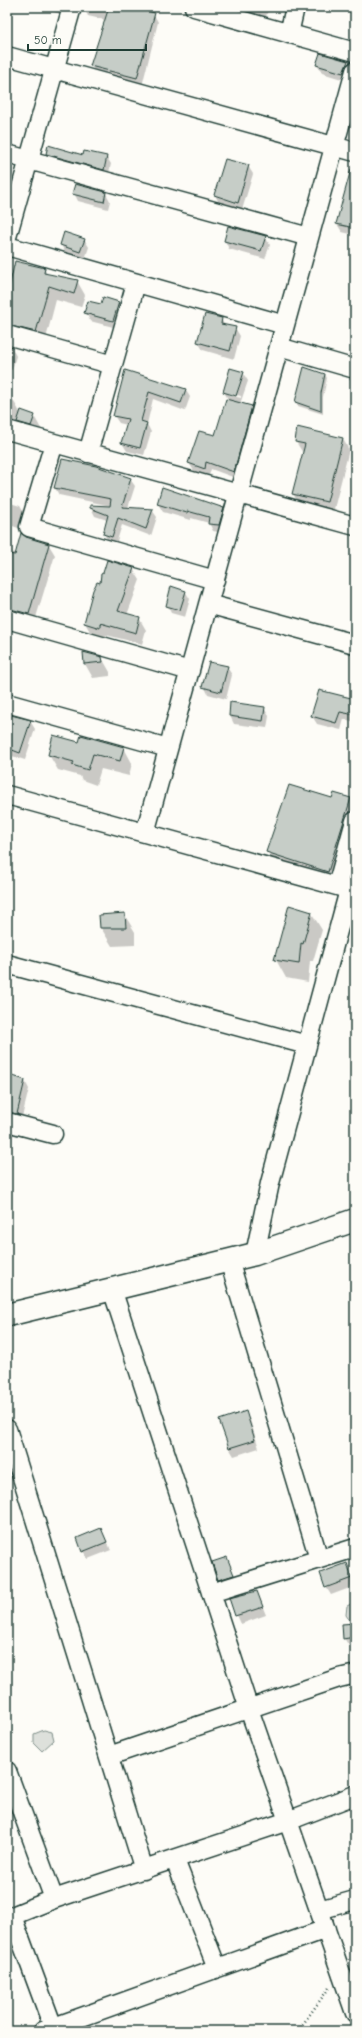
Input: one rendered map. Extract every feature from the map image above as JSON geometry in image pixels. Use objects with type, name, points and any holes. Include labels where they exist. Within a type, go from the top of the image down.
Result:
[{"type":"main road","points":[[7,1315],[255,1254],[355,1220]]},
{"type":"street","points":[[7,237],[72,7]]},
{"type":"street","points":[[194,7],[355,52]]},
{"type":"street","points":[[288,34],[295,7]]},
{"type":"street","points":[[7,56],[355,152]]},
{"type":"street","points":[[145,833],[355,71]]},
{"type":"street","points":[[7,154],[309,238]]},
{"type":"street","points":[[7,246],[285,325]]},
{"type":"street","points":[[88,453],[136,283]]},
{"type":"street","points":[[7,335],[113,365]]},
{"type":"street","points":[[279,347],[355,369]]},
{"type":"street","points":[[7,430],[355,526]]},
{"type":"street","points":[[54,443],[29,527],[215,580]]},
{"type":"street","points":[[208,604],[355,644]]},
{"type":"street","points":[[7,619],[190,671]]},
{"type":"street","points":[[7,703],[168,748]]},
{"type":"street","points":[[7,795],[347,889]]},
{"type":"street","points":[[255,1254],[270,1183],[347,889],[355,820]]},
{"type":"street","points":[[7,964],[307,1044]]},
{"type":"street","points":[[7,1122],[53,1134]]},
{"type":"street","points":[[229,1260],[319,1559]]},
{"type":"street","points":[[112,1289],[249,1709],[355,2013]]},
{"type":"street","points":[[7,1429],[144,1870]]},
{"type":"street","points":[[212,1593],[355,1548]]},
{"type":"street","points":[[109,1756],[339,1678],[352,1675],[355,1676]]},
{"type":"street","points":[[7,1771],[54,1899]]},
{"type":"street","points":[[326,1929],[48,2029],[10,1917],[54,1899],[175,1860],[288,1821],[355,1795]]},
{"type":"street","points":[[175,1860],[217,1968]]},
{"type":"street","points":[[319,1910],[355,1900]]},
{"type":"path","points":[[298,2031],[340,1971]]},
{"type":"shaded area","points":[[355,1602],[355,1621],[350,1621],[346,1615],[347,1606]]},
{"type":"shaded area","points":[[44,1730],[52,1732],[54,1740],[42,1751],[34,1743],[34,1734]]},
{"type":"building","points":[[109,7],[132,7],[155,13],[137,78],[90,66]]},
{"type":"building","points":[[320,53],[348,61],[343,73],[316,65]]},
{"type":"building","points":[[48,145],[83,155],[84,151],[107,156],[104,170],[46,154]]},
{"type":"building","points":[[225,159],[249,165],[238,203],[214,195]]},
{"type":"building","points":[[351,169],[355,169],[355,228],[336,224]]},
{"type":"building","points":[[75,184],[106,192],[104,202],[72,194]]},
{"type":"building","points":[[228,226],[266,236],[261,251],[224,241]]},
{"type":"building","points":[[64,232],[85,239],[80,252],[60,245]]},
{"type":"building","points":[[15,261],[45,268],[44,273],[78,280],[74,294],[49,286],[36,332],[7,325],[7,297]]},
{"type":"building","points":[[103,297],[119,302],[113,321],[84,313],[88,301],[101,304]]},
{"type":"building","points":[[205,314],[222,318],[221,324],[236,327],[230,351],[197,342]]},
{"type":"building","points":[[304,367],[325,374],[321,393],[321,411],[295,402]]},
{"type":"building","points":[[230,368],[244,372],[236,396],[223,392]]},
{"type":"building","points":[[125,370],[186,389],[181,403],[149,392],[141,421],[147,423],[140,448],[121,443],[128,419],[113,416]]},
{"type":"building","points":[[226,399],[252,406],[234,472],[206,462],[205,469],[188,463],[199,431],[215,435]]},
{"type":"building","points":[[21,410],[35,415],[31,426],[17,422]]},
{"type":"building","points":[[297,427],[343,438],[327,502],[292,494],[305,444],[295,442]]},
{"type":"building","points":[[62,459],[96,466],[131,478],[122,507],[153,509],[146,529],[118,518],[112,537],[103,534],[108,515],[90,508],[90,505],[110,506],[111,499],[54,488]]},
{"type":"building","points":[[162,487],[224,508],[219,525],[208,524],[209,517],[187,511],[187,513],[157,504]]},
{"type":"building","points":[[21,533],[26,537],[49,544],[29,614],[7,608],[7,554],[15,555]]},
{"type":"building","points":[[107,560],[134,568],[118,611],[140,617],[136,633],[100,623],[100,628],[84,623],[93,590],[97,582],[100,583],[101,574],[103,573]]},
{"type":"building","points":[[171,586],[186,591],[180,610],[166,606]]},
{"type":"building","points":[[83,652],[102,657],[103,662],[84,664]]},
{"type":"building","points":[[209,662],[228,666],[221,692],[202,687]]},
{"type":"building","points":[[319,690],[355,699],[355,715],[340,712],[336,723],[311,716]]},
{"type":"building","points":[[230,702],[265,707],[263,721],[229,716]]},
{"type":"building","points":[[7,714],[31,720],[20,753],[7,748],[11,734],[7,732]]},
{"type":"building","points":[[53,735],[79,742],[81,735],[124,747],[120,761],[93,754],[88,770],[72,765],[74,762],[48,755]]},
{"type":"building","points":[[289,785],[332,798],[334,793],[351,798],[328,872],[266,852]]},
{"type":"building","points":[[289,905],[312,912],[303,944],[301,943],[299,964],[274,960]]},
{"type":"building","points":[[125,913],[126,928],[100,928],[99,915]]},
{"type":"building","points":[[7,1074],[25,1080],[17,1114],[7,1112]]},
{"type":"building","points":[[246,1411],[255,1440],[229,1448],[219,1420]]},
{"type":"building","points":[[101,1528],[107,1542],[82,1552],[77,1538]]},
{"type":"building","points":[[227,1557],[234,1575],[218,1580],[212,1562]]},
{"type":"building","points":[[347,1563],[352,1578],[325,1588],[320,1573]]},
{"type":"building","points":[[257,1591],[263,1607],[235,1616],[229,1598]]},
{"type":"building","points":[[355,1623],[355,1637],[343,1639],[342,1624]]}]
